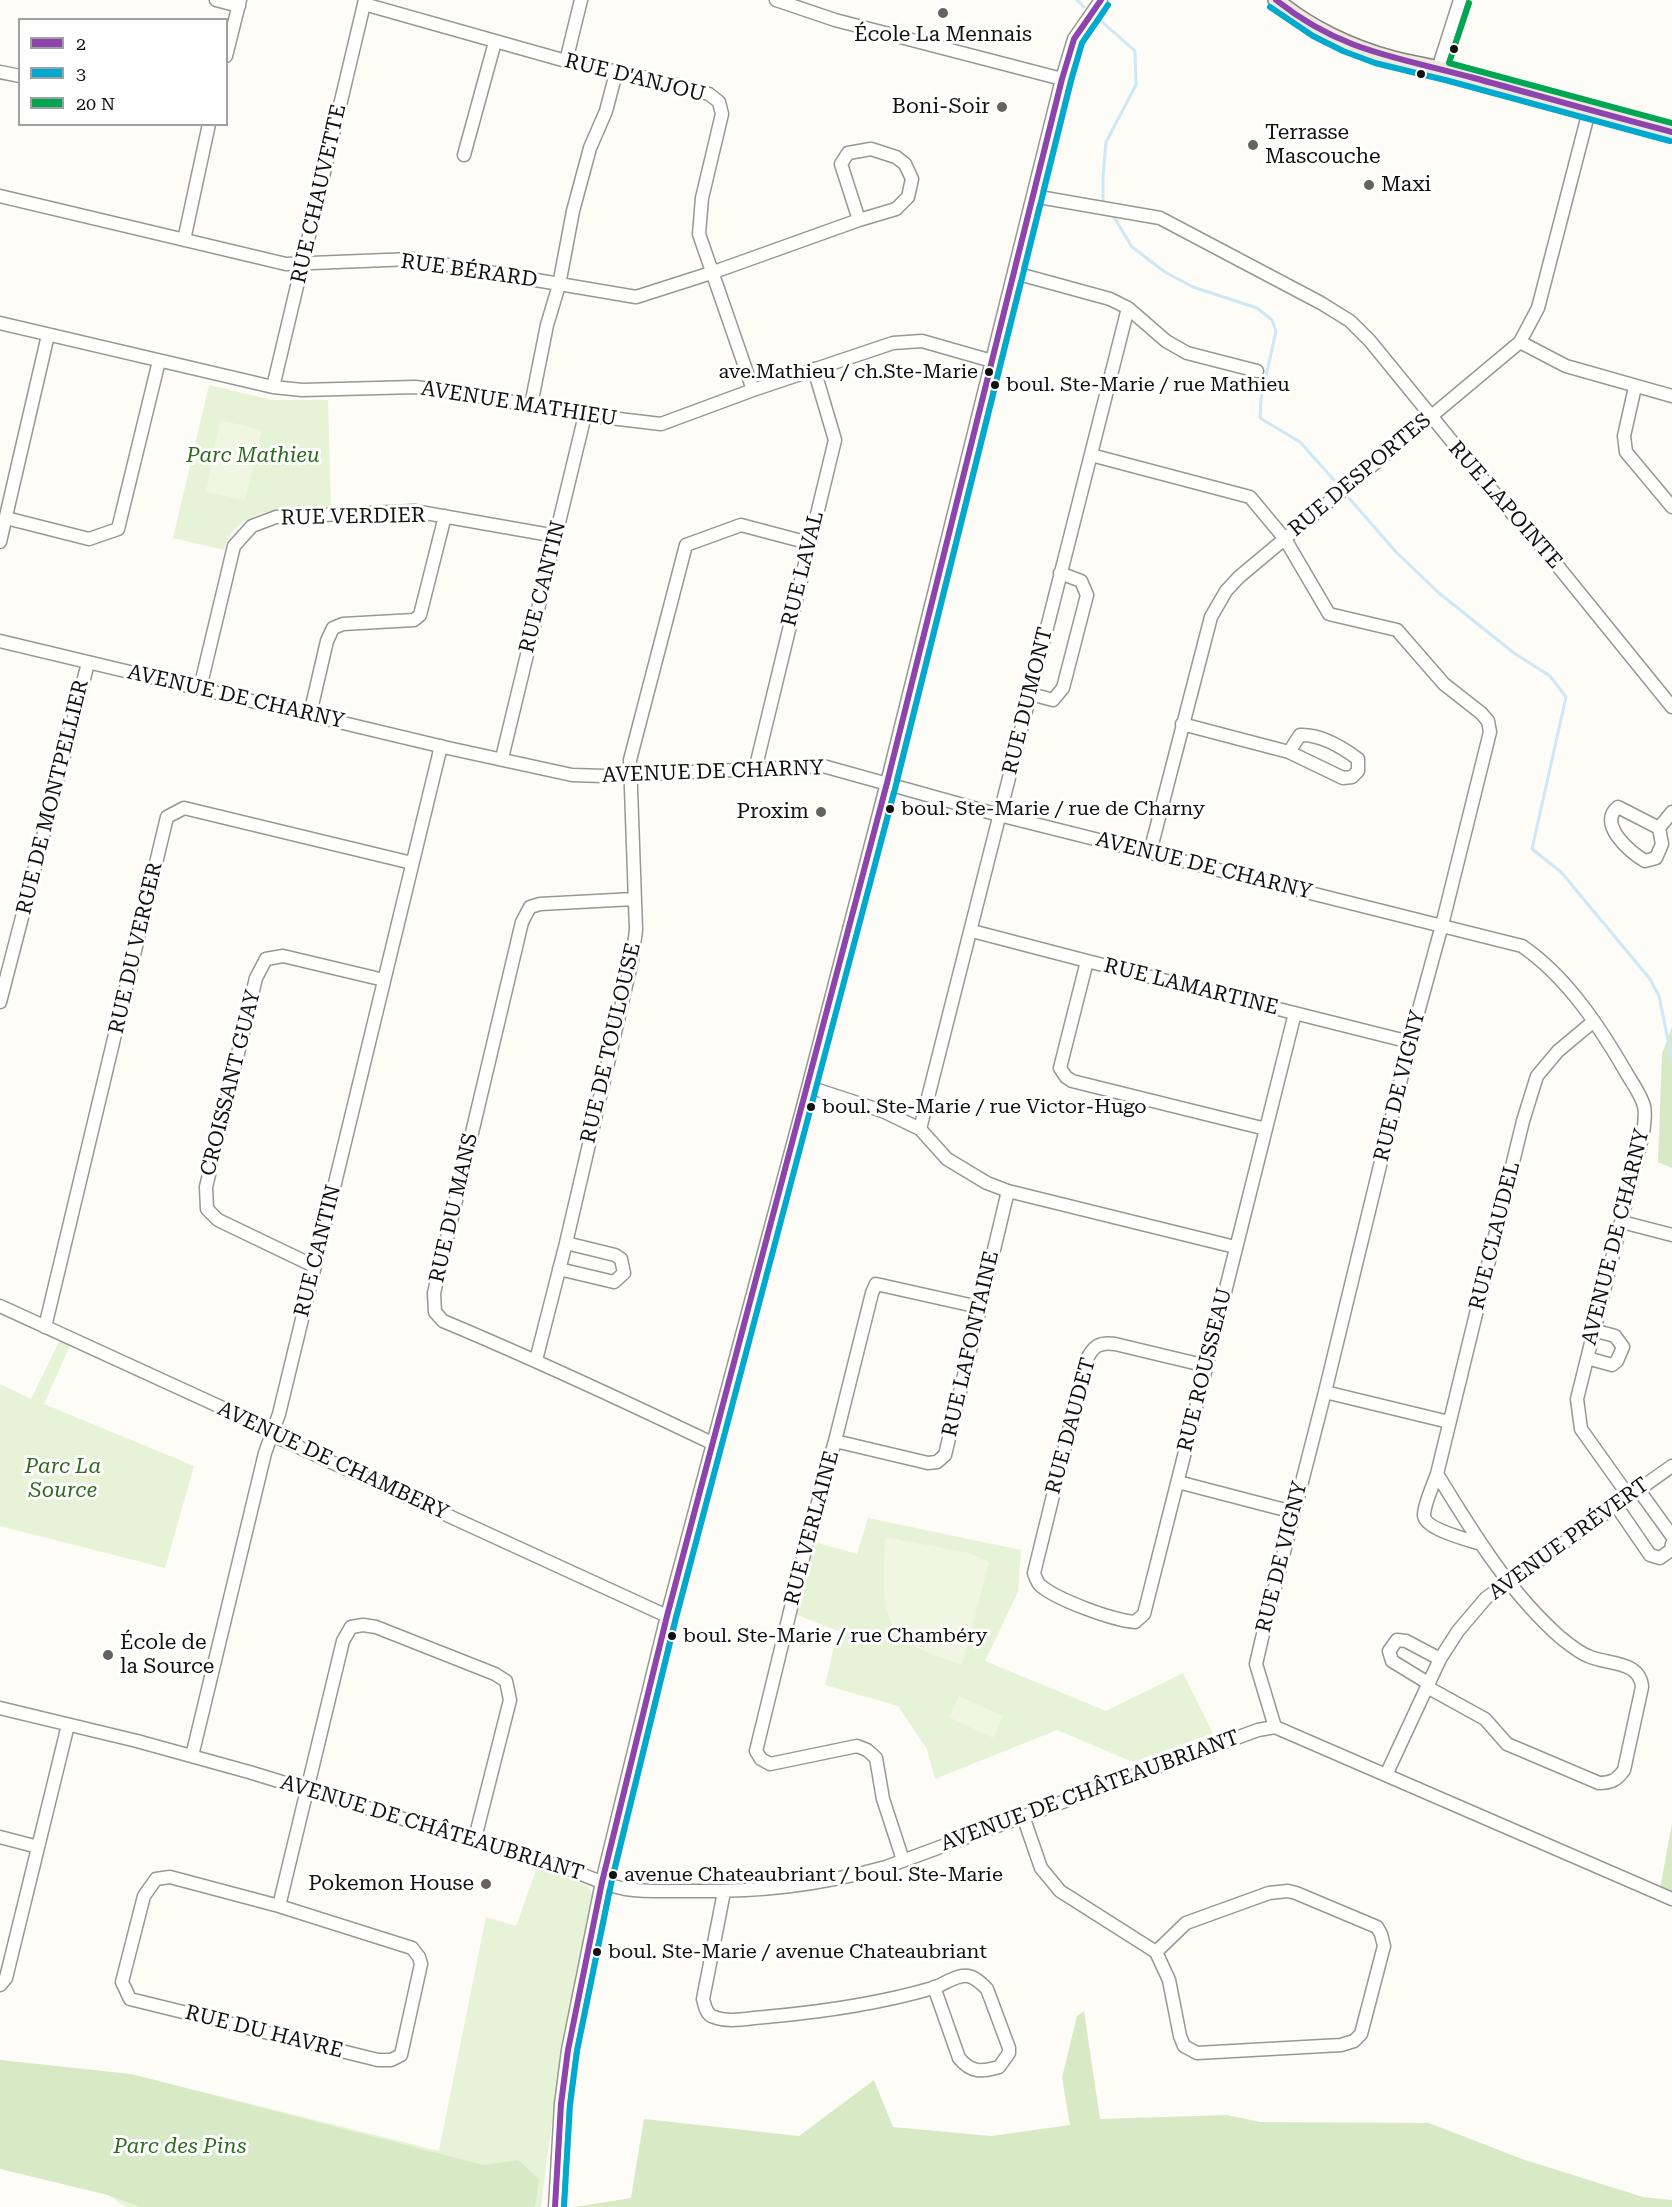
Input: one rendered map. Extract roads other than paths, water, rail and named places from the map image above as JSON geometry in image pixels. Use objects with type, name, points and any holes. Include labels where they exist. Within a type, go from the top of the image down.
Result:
[{"type":"main road","points":[[1276,0],[1313,26],[1352,45],[1393,59],[1672,132]]},
{"type":"street","points":[[216,0],[240,3],[228,48]]},
{"type":"street","points":[[566,61],[581,0]]},
{"type":"street","points":[[776,0],[835,20],[1062,79]]},
{"type":"street","points":[[555,2207],[561,2104],[568,2050],[602,1882],[667,1616],[809,1087],[1062,79],[1074,39],[1101,0]]},
{"type":"street","points":[[1438,69],[1460,0]]},
{"type":"street","name":"RUE D'ANJOU","points":[[365,2],[566,61],[662,81],[709,94],[720,102],[722,114],[702,198],[699,234],[753,390]]},
{"type":"street","name":"RUE CHAUVETTE","points":[[273,387],[365,2]]},
{"type":"street","points":[[464,155],[495,42]]},
{"type":"street","points":[[0,72],[18,76]]},
{"type":"street","points":[[531,405],[547,324],[559,285],[573,211],[590,148],[606,111],[616,72]]},
{"type":"street","name":"RUE DESPORTES","points":[[1150,852],[1210,617],[1217,605],[1239,577],[1520,342],[1538,308],[1590,111]]},
{"type":"street","points":[[184,240],[209,126]]},
{"type":"street","name":"RUE BÉRARD","points":[[0,196],[286,264],[412,259],[636,297],[896,209],[908,197],[912,179],[905,164],[896,157],[871,149],[848,153],[841,164],[859,220]]},
{"type":"street","name":"RUE LAPOINTE","points":[[1033,196],[1160,218],[1321,303],[1350,321],[1545,550],[1672,707]]},
{"type":"street","points":[[1015,273],[1110,299],[1128,308],[1166,341],[1187,354],[1257,371]]},
{"type":"street","name":"RUE DUMONT","points":[[920,1129],[1128,308]]},
{"type":"street","name":"AVENUE MATHIEU","points":[[0,323],[273,387],[302,390],[415,387],[458,392],[585,415],[661,424],[893,343],[922,341],[992,361]]},
{"type":"street","points":[[0,542],[48,335]]},
{"type":"street","points":[[1520,342],[1566,366],[1672,396]]},
{"type":"street","points":[[6,518],[89,538],[118,529],[159,361]]},
{"type":"street","name":"RUE LAVAL","points":[[755,771],[835,440],[814,369]]},
{"type":"street","points":[[1635,387],[1624,436],[1626,452],[1672,507]]},
{"type":"street","name":"RUE CANTIN","points":[[502,758],[585,415]]},
{"type":"street","points":[[1091,455],[1250,497],[1285,539]]},
{"type":"street","name":"RUE VERDIER","points":[[200,688],[234,546],[252,525],[276,517],[414,511],[556,536]]},
{"type":"street","points":[[310,714],[327,642],[333,628],[343,624],[414,620],[420,615],[445,516]]},
{"type":"street","name":"RUE DE TOULOUSE","points":[[536,1360],[566,1243],[632,960],[636,930],[630,760],[686,545],[741,525],[809,543]]},
{"type":"street","name":"RUE DE VIGNY","points":[[1275,1727],[1256,1664],[1410,1042],[1490,732],[1488,722],[1481,713],[1444,684],[1397,630],[1329,614],[1285,539]]},
{"type":"street","points":[[1031,694],[1053,700],[1063,688],[1086,595],[1081,581],[1060,573]]},
{"type":"street","name":"AVENUE DE CHARNY","points":[[0,641],[572,775],[604,777],[823,766],[999,815],[1522,946],[1566,986],[1594,1021],[1620,1060],[1645,1108],[1643,1134],[1577,1399],[1581,1429],[1672,1536]]},
{"type":"street","name":"RUE DE MONTPELLIER","points":[[0,1002],[88,663]]},
{"type":"street","points":[[1182,724],[1289,752],[1343,778],[1352,777],[1358,771],[1358,759],[1313,734],[1300,735],[1289,752]]},
{"type":"street","name":"RUE CANTIN","points":[[192,1756],[265,1453],[279,1414],[441,746]]},
{"type":"street","name":"RUE DU VERGER","points":[[45,1326],[167,817],[184,807],[412,864]]},
{"type":"street","points":[[1659,828],[1618,807],[1612,811],[1609,819],[1614,831],[1634,855],[1645,861],[1656,858],[1662,844],[1659,828],[1672,812]]},
{"type":"street","name":"RUE DU MANS","points":[[634,899],[540,904],[530,907],[522,922],[434,1293],[435,1312],[442,1321],[536,1360],[578,1382],[714,1444]]},
{"type":"street","name":"RUE LAMARTINE","points":[[972,931],[1410,1042]]},
{"type":"street","name":"CROISSANT GUAY","points":[[315,1266],[218,1220],[207,1209],[206,1187],[253,989],[266,959],[283,956],[384,980]]},
{"type":"street","points":[[1087,961],[1060,1068],[1066,1077],[1072,1081],[1266,1129]]},
{"type":"street","name":"RUE ROUSSEAU","points":[[1038,1584],[1055,1595],[1119,1621],[1135,1622],[1144,1614],[1295,1013]]},
{"type":"street","name":"RUE CLAUDEL","points":[[1481,1544],[1427,1524],[1424,1516],[1437,1474],[1523,1121],[1537,1076],[1558,1051],[1594,1021]]},
{"type":"street","points":[[809,1087],[885,1112],[920,1129],[947,1159],[987,1183],[1008,1191],[1235,1247]]},
{"type":"street","name":"RUE LAFONTAINE","points":[[835,1441],[928,1462],[937,1462],[945,1455],[1008,1191]]},
{"type":"street","points":[[1622,1222],[1672,1235]]},
{"type":"street","points":[[559,1269],[614,1282],[624,1273],[621,1259],[615,1255],[566,1243]]},
{"type":"street","name":"RUE VERLAINE","points":[[903,1860],[883,1799],[876,1758],[867,1750],[857,1746],[770,1764],[761,1759],[756,1751],[807,1540],[876,1284],[979,1307]]},
{"type":"street","name":"AVENUE DE CHAMBERY","points":[[0,1306],[249,1420],[273,1435],[667,1616]]},
{"type":"street","points":[[1587,1358],[1612,1365],[1617,1361],[1623,1347],[1615,1336],[1593,1330]]},
{"type":"street","name":"RUE DAUDET","points":[[1038,1584],[1034,1573],[1086,1361],[1091,1349],[1102,1343],[1115,1344],[1207,1366]]},
{"type":"street","points":[[1325,1392],[1449,1422]]},
{"type":"street","name":"AVENUE PRÉVERT","points":[[1386,1775],[1440,1659],[1458,1631],[1486,1598],[1615,1504],[1672,1466]]},
{"type":"street","points":[[1437,1474],[1508,1582],[1562,1638],[1582,1653],[1635,1670],[1641,1678],[1642,1687],[1624,1770],[1619,1778],[1609,1783],[1599,1784],[1507,1744],[1485,1719],[1427,1685],[1392,1661],[1389,1651],[1397,1640],[1406,1641],[1440,1659]]},
{"type":"street","points":[[1178,1482],[1293,1512]]},
{"type":"street","points":[[1615,1504],[1650,1556],[1660,1558],[1671,1550],[1672,1544]]},
{"type":"street","points":[[279,1906],[343,1641],[351,1627],[363,1625],[376,1627],[495,1674],[506,1681],[510,1700],[474,1842]]},
{"type":"street","name":"AVENUE DE CHÂTEAUBRIANT","points":[[0,1708],[192,1756],[602,1882],[647,1891],[724,1892],[798,1887],[854,1876],[1226,1741],[1275,1727]]},
{"type":"street","points":[[0,1985],[6,1978],[68,1725]]},
{"type":"street","points":[[1275,1727],[1672,1899]]},
{"type":"street","points":[[1023,1816],[1041,1868],[1060,1891],[1156,1952],[1169,1980],[1184,2046],[1197,2054],[1341,2045],[1354,2041],[1361,2034],[1384,1946],[1382,1934],[1377,1927],[1296,1893],[1280,1891],[1186,1923],[1156,1952]]},
{"type":"street","points":[[0,1837],[38,1847]]},
{"type":"street","name":"RUE DU HAVRE","points":[[170,1877],[279,1906],[412,1948],[421,1964],[401,2055],[391,2060],[378,2060],[130,1999],[122,1982],[144,1896],[156,1879],[170,1877]]},
{"type":"street","points":[[724,1892],[703,1999],[706,2012],[712,2017],[731,2019],[813,2013],[860,2006],[934,1988],[969,1976],[987,1989],[1009,2048],[1009,2053],[999,2067],[986,2071],[973,2071],[964,2065],[959,2058],[934,1988]]},
{"type":"waterway","points":[[1077,0],[1084,7]]},
{"type":"waterway","points":[[1099,19],[1135,51],[1136,85],[1106,142],[1103,200]]},
{"type":"waterway","points":[[1114,217],[1132,247],[1165,272],[1193,287],[1257,308],[1272,320],[1276,331],[1261,399],[1260,418],[1300,442],[1334,480]]},
{"type":"waterway","points":[[1349,498],[1396,552],[1439,593],[1514,653],[1550,676],[1566,697],[1532,849],[1561,872],[1650,979],[1659,996],[1672,1060]]},
{"type":"place","name":"École La Mennais","points":[[943,13]]},
{"type":"place","name":"Boni-Soir","points":[[1002,107]]},
{"type":"place","name":"Terrasse Mascouche","points":[[1253,145]]},
{"type":"place","name":"Maxi","points":[[1369,185]]},
{"type":"place","name":"ave.Mathieu / ch.Ste-Marie","points":[[989,372]]},
{"type":"place","name":"boul. Ste-Marie / rue Mathieu","points":[[995,385]]},
{"type":"place","name":"boul. Ste-Marie / rue de Charny","points":[[890,809]]},
{"type":"place","name":"Proxim","points":[[821,812]]},
{"type":"place","name":"boul. Ste-Marie / rue Victor-Hugo","points":[[811,1107]]},
{"type":"place","name":"boul. Ste-Marie / rue Chambéry","points":[[672,1636]]},
{"type":"place","name":"École de la Source","points":[[108,1655]]},
{"type":"place","name":"avenue Chateaubriant / boul. Ste-Marie","points":[[613,1875]]},
{"type":"place","name":"Pokemon House","points":[[486,1884]]},
{"type":"place","name":"boul. Ste-Marie / avenue Chateaubriant","points":[[597,1952]]},
{"type":"park label","name":"Parc Mathieu","points":[[253,456]]},
{"type":"park label","name":"Parc La Source","points":[[63,1479]]},
{"type":"park label","name":"Parc des Pins","points":[[180,2147]]}]
